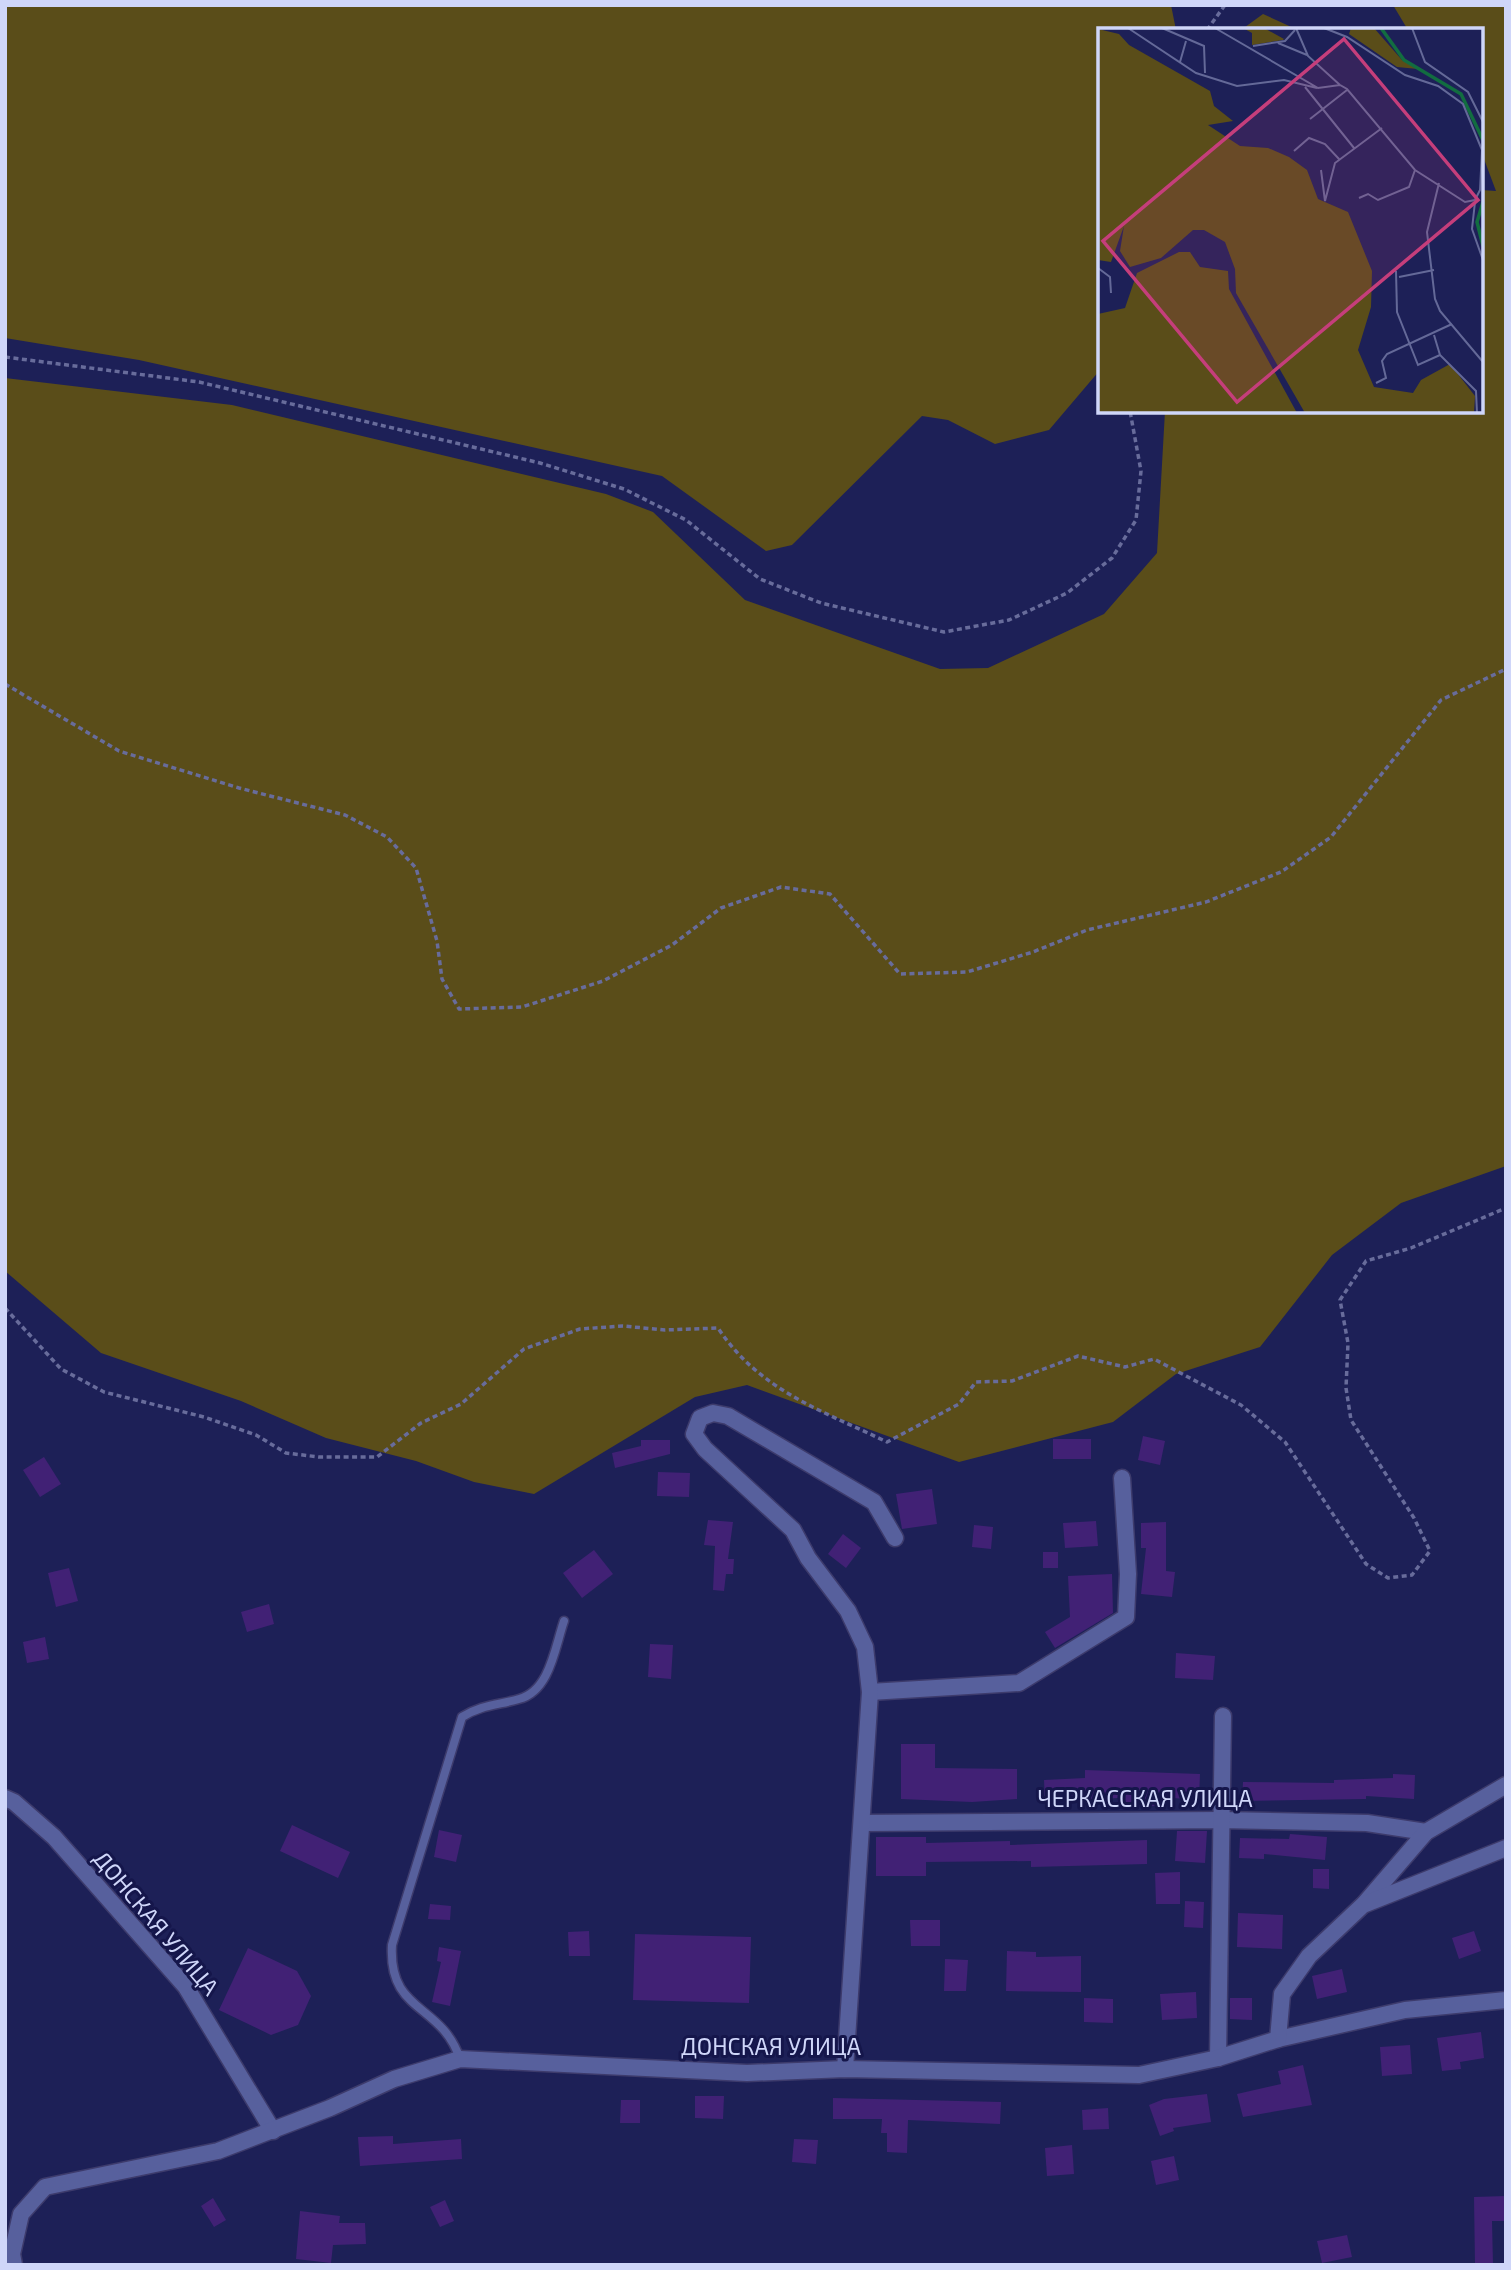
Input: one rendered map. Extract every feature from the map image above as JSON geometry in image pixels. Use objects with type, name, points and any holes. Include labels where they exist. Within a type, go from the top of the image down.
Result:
[{"type":"street","points":[[845,2069],[864,1823],[870,1692],[865,1647],[848,1611],[808,1558],[793,1530],[705,1449],[694,1434],[700,1418],[713,1413],[729,1416],[874,1502],[895,1538]]},
{"type":"street","points":[[870,1692],[1018,1683],[1126,1618],[1128,1574],[1122,1478]]},
{"type":"street","points":[[1218,2058],[1223,1716]]},
{"type":"street","points":[[1278,2039],[1282,1994],[1309,1956],[1363,1905],[1426,1832],[1506,1785]]},
{"type":"street","name":"ДОНСКАЯ УЛИЦА","points":[[5,1798],[14,1802],[54,1837],[186,1987],[273,2131]]},
{"type":"street","name":"ЧЕРКАССКАЯ УЛИЦА","points":[[864,1823],[1220,1820],[1367,1823],[1426,1832]]},
{"type":"street","points":[[1363,1905],[1506,1848]]},
{"type":"street","name":"ДОНСКАЯ УЛИЦА","points":[[10,2254],[21,2214],[45,2186],[218,2151],[273,2131],[394,2078],[460,2059],[747,2073],[845,2069],[1139,2075],[1218,2058],[1278,2039],[1405,2010],[1506,2000]]},
{"type":"lane","points":[[460,2059],[453,2039],[397,1987],[390,1970],[392,1945],[462,1717],[477,1707],[522,1699],[538,1688],[549,1667],[564,1621]]},
{"type":"path","points":[[1208,28],[1225,5]]},
{"type":"path","points":[[5,357],[198,382],[540,463],[624,489],[686,520],[760,579],[821,603],[944,632],[1009,620],[1067,593],[1112,558],[1136,520],[1141,471],[1130,413]]},
{"type":"path","points":[[5,684],[118,751],[239,788],[345,815],[387,837],[416,868],[437,941],[442,979],[459,1009],[522,1007],[603,981],[672,945],[721,908],[780,887],[830,894],[900,974],[967,972],[1033,952],[1087,930],[1206,902],[1281,872],[1331,836],[1441,700],[1506,669]]},
{"type":"path","points":[[5,1308],[61,1369],[104,1392],[204,1417],[256,1435],[286,1453],[319,1457],[377,1457],[421,1423],[461,1404],[524,1349],[580,1329],[623,1326],[665,1329],[718,1328],[735,1354],[774,1387],[887,1442],[959,1404],[976,1382],[1012,1381],[1078,1356],[1125,1367],[1154,1359],[1241,1405],[1286,1442],[1366,1564],[1388,1578],[1412,1575],[1430,1551],[1415,1518],[1351,1420],[1346,1388],[1348,1343],[1340,1300],[1366,1261],[1411,1248],[1506,1208]]},
{"type":"shaded area","points":[[5,5],[1171,5],[1176,28],[1098,28],[1098,372],[1049,430],[995,444],[948,420],[922,416],[792,545],[766,551],[662,476],[139,360],[5,338]]},
{"type":"shaded area","points":[[1393,5],[1506,5],[1506,1166],[1401,1203],[1332,1255],[1260,1347],[1176,1374],[1113,1422],[959,1462],[747,1385],[695,1397],[534,1494],[474,1482],[416,1461],[326,1438],[241,1401],[101,1353],[5,1271],[5,378],[232,405],[606,494],[653,512],[745,600],[940,669],[988,668],[1104,614],[1157,553],[1165,413],[1483,413],[1483,190],[1496,191],[1483,156],[1483,28],[1407,28]]},
{"type":"shaded area","points":[[1263,14],[1294,28],[1244,28]]},
{"type":"building","points":[[1143,1436],[1165,1441],[1160,1465],[1138,1460]]},
{"type":"building","points":[[1053,1439],[1091,1439],[1091,1459],[1053,1459]]},
{"type":"building","points":[[641,1440],[670,1440],[670,1454],[615,1468],[612,1453],[641,1446]]},
{"type":"building","points":[[44,1457],[61,1484],[40,1497],[23,1470]]},
{"type":"building","points":[[658,1472],[690,1473],[689,1497],[657,1496]]},
{"type":"building","points":[[932,1489],[937,1524],[902,1529],[896,1494]]},
{"type":"building","points":[[708,1520],[733,1522],[728,1559],[734,1559],[733,1574],[726,1574],[724,1591],[713,1590],[715,1546],[704,1545]]},
{"type":"building","points":[[1096,1521],[1098,1546],[1065,1548],[1063,1523]]},
{"type":"building","points":[[1166,1522],[1166,1571],[1175,1572],[1172,1597],[1141,1594],[1146,1548],[1141,1548],[1141,1523]]},
{"type":"building","points":[[974,1525],[993,1527],[991,1549],[972,1547]]},
{"type":"building","points":[[843,1534],[861,1548],[846,1568],[828,1554]]},
{"type":"building","points":[[594,1550],[613,1574],[582,1598],[563,1573]]},
{"type":"building","points":[[1043,1552],[1058,1552],[1058,1568],[1043,1568]]},
{"type":"building","points":[[69,1568],[78,1601],[56,1607],[48,1573]]},
{"type":"building","points":[[1112,1574],[1113,1613],[1055,1648],[1045,1632],[1070,1617],[1068,1576]]},
{"type":"building","points":[[269,1604],[274,1624],[247,1632],[241,1612]]},
{"type":"building","points":[[45,1637],[49,1659],[27,1663],[23,1642]]},
{"type":"building","points":[[650,1644],[673,1645],[671,1679],[648,1677]]},
{"type":"building","points":[[1176,1653],[1215,1656],[1213,1680],[1175,1678]]},
{"type":"building","points":[[901,1744],[935,1744],[935,1768],[1017,1769],[1017,1799],[972,1802],[901,1799]]},
{"type":"building","points":[[1085,1770],[1200,1774],[1199,1800],[1160,1797],[1160,1806],[1117,1805],[1118,1798],[1045,1802],[1044,1780],[1085,1778]]},
{"type":"building","points":[[1393,1774],[1415,1775],[1414,1799],[1366,1796],[1366,1799],[1242,1801],[1243,1782],[1334,1783],[1334,1780],[1393,1778]]},
{"type":"building","points":[[292,1825],[350,1852],[338,1878],[280,1851]]},
{"type":"building","points":[[439,1830],[462,1835],[456,1862],[434,1857]]},
{"type":"building","points":[[1177,1831],[1207,1831],[1205,1863],[1175,1861]]},
{"type":"building","points":[[1290,1834],[1327,1837],[1325,1860],[1264,1854],[1264,1859],[1239,1858],[1240,1838],[1289,1839]]},
{"type":"building","points":[[876,1837],[926,1837],[926,1843],[1010,1841],[1010,1845],[1147,1840],[1147,1864],[1031,1867],[1031,1861],[926,1862],[926,1876],[876,1876]]},
{"type":"building","points":[[1313,1869],[1329,1869],[1329,1889],[1313,1888]]},
{"type":"building","points":[[1180,1872],[1180,1904],[1156,1904],[1155,1873]]},
{"type":"building","points":[[1185,1901],[1204,1902],[1203,1928],[1184,1927]]},
{"type":"building","points":[[430,1904],[451,1906],[450,1920],[428,1919]]},
{"type":"building","points":[[1238,1913],[1283,1915],[1282,1949],[1237,1947]]},
{"type":"building","points":[[910,1920],[940,1920],[940,1946],[911,1946]]},
{"type":"building","points":[[589,1931],[590,1956],[569,1956],[568,1932]]},
{"type":"building","points":[[1474,1931],[1481,1951],[1459,1959],[1452,1938]]},
{"type":"building","points":[[635,1934],[751,1937],[749,2003],[633,2000]]},
{"type":"building","points":[[439,1947],[461,1951],[450,2006],[432,2002],[441,1962],[437,1961]]},
{"type":"building","points":[[248,1948],[297,1971],[311,1996],[298,2025],[271,2035],[219,2010]]},
{"type":"building","points":[[1007,1951],[1036,1952],[1036,1957],[1081,1956],[1081,1992],[1006,1991]]},
{"type":"building","points":[[945,1959],[968,1960],[966,1991],[944,1991]]},
{"type":"building","points":[[1342,1969],[1347,1992],[1317,1999],[1312,1976]]},
{"type":"building","points":[[1196,1992],[1197,2018],[1162,2020],[1160,1994]]},
{"type":"building","points":[[1084,1998],[1113,1999],[1113,2023],[1084,2022]]},
{"type":"building","points":[[1230,1998],[1252,1998],[1252,2020],[1230,2019]]},
{"type":"building","points":[[1481,2032],[1484,2058],[1460,2062],[1461,2069],[1442,2071],[1437,2038]]},
{"type":"building","points":[[1410,2045],[1412,2074],[1382,2076],[1380,2047]]},
{"type":"building","points":[[1303,2065],[1312,2105],[1243,2117],[1237,2094],[1281,2084],[1278,2071]]},
{"type":"building","points":[[1207,2094],[1211,2122],[1173,2128],[1174,2131],[1160,2136],[1149,2105],[1164,2099]]},
{"type":"building","points":[[695,2096],[724,2096],[723,2119],[695,2118]]},
{"type":"building","points":[[833,2098],[1001,2102],[1000,2124],[908,2120],[907,2153],[887,2152],[887,2133],[881,2133],[882,2119],[833,2119]]},
{"type":"building","points":[[621,2100],[640,2100],[640,2123],[620,2123]]},
{"type":"building","points":[[1108,2108],[1109,2129],[1083,2130],[1082,2110]]},
{"type":"building","points":[[393,2136],[393,2144],[461,2139],[462,2159],[360,2166],[358,2137]]},
{"type":"building","points":[[794,2139],[818,2140],[816,2164],[792,2162]]},
{"type":"building","points":[[1072,2145],[1074,2174],[1047,2176],[1045,2148]]},
{"type":"building","points":[[1174,2156],[1179,2180],[1156,2185],[1151,2161]]},
{"type":"building","points":[[1506,2196],[1506,2221],[1492,2221],[1493,2265],[1475,2265],[1474,2197]]},
{"type":"building","points":[[213,2198],[226,2220],[214,2227],[201,2206]]},
{"type":"building","points":[[445,2200],[454,2221],[440,2227],[430,2207]]},
{"type":"building","points":[[300,2211],[340,2216],[339,2223],[365,2223],[366,2244],[333,2245],[331,2263],[296,2259]]},
{"type":"building","points":[[1347,2235],[1352,2257],[1322,2263],[1317,2241]]}]
